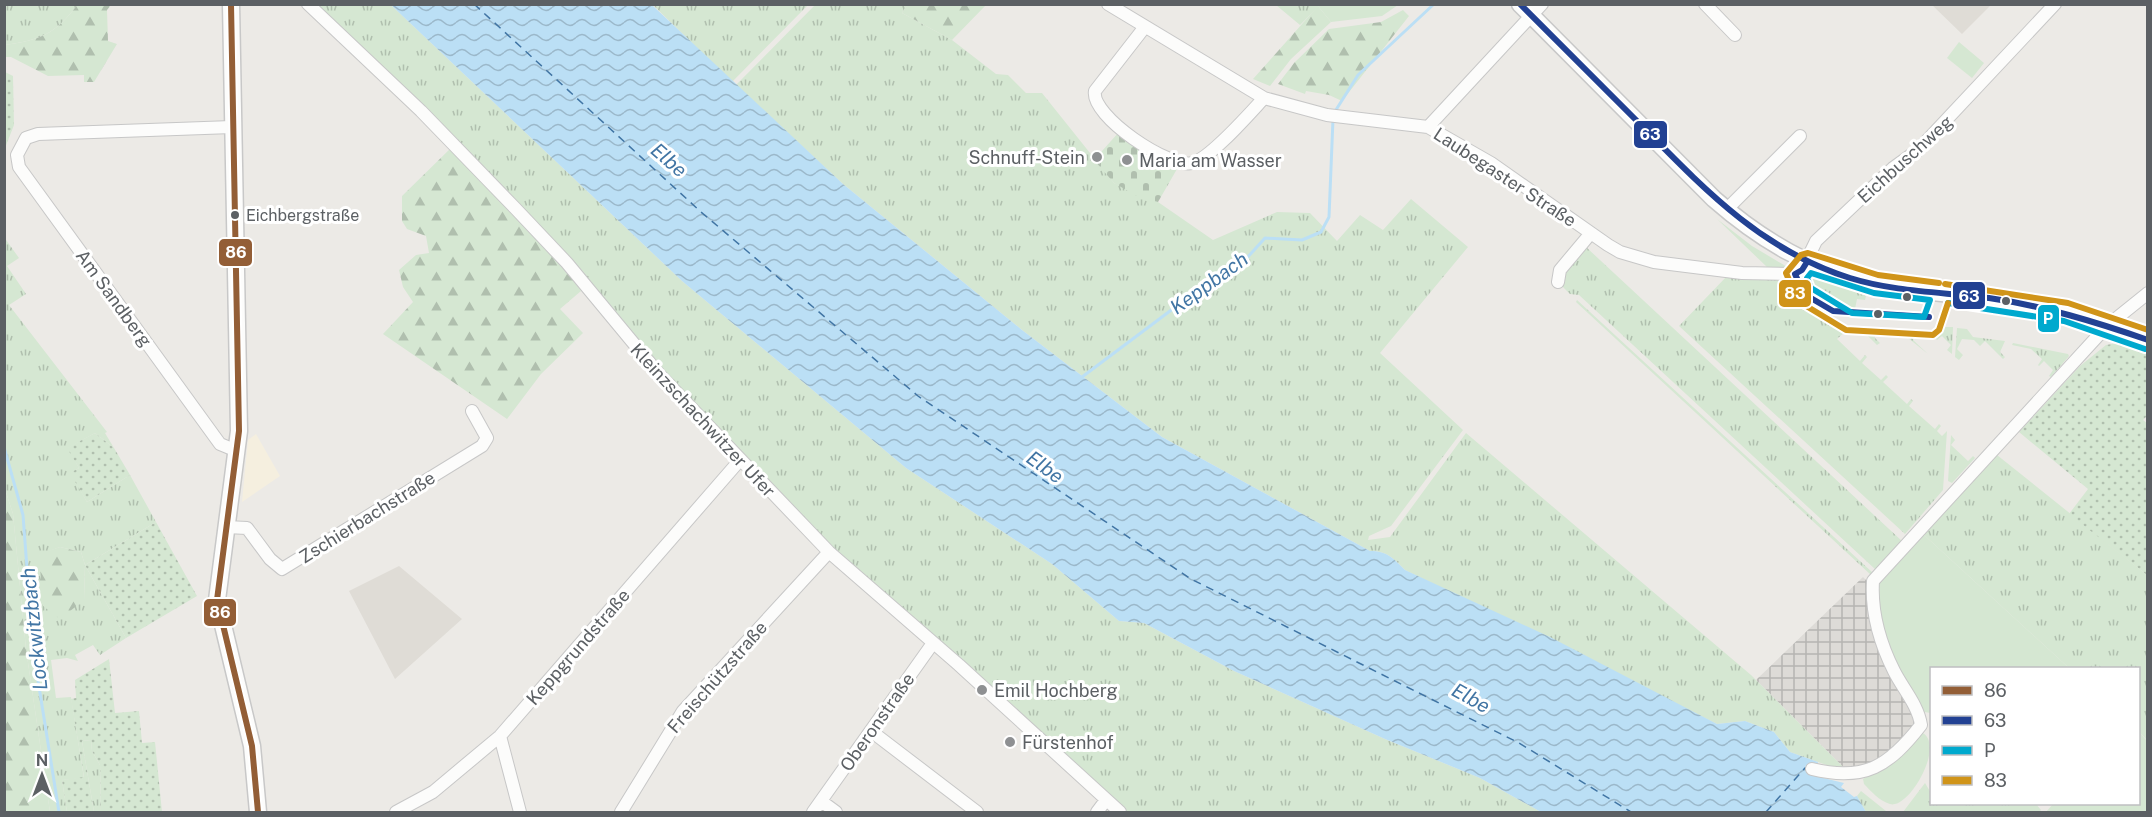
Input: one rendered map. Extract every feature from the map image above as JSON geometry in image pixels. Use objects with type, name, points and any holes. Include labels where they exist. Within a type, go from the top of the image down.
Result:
[{"type":"street","points":[[231,4],[239,431],[218,592],[219,613],[252,746],[258,813]]},
{"type":"street","name":"Kleinzschachwitzer Ufer","points":[[308,4],[421,111],[515,208],[567,263],[630,342],[829,552],[1120,813]]},
{"type":"street","name":"Laubegaster Straße","points":[[1108,4],[1144,28],[1264,98],[1333,116],[1428,127],[1491,163],[1620,252],[1665,264],[1742,273],[1795,274],[1802,270],[1807,262]]},
{"type":"street","points":[[1705,4],[1735,35]]},
{"type":"street","name":"Eichbuschweg","points":[[1807,262],[1816,242],[1893,168],[1918,150],[2055,4]]},
{"type":"street","points":[[1428,127],[1531,8],[1663,150],[1726,210],[1770,243],[1807,262],[1876,284],[2006,301],[2066,312],[2148,340]]},
{"type":"street","points":[[1144,28],[1095,91],[1094,99],[1109,121],[1176,163],[1195,163],[1226,138],[1264,98]]},
{"type":"street","name":"Am Sandberg","points":[[232,127],[31,136],[26,138],[17,154],[19,167],[220,444],[237,452]]},
{"type":"street","points":[[1726,210],[1800,136]]},
{"type":"street","points":[[1558,282],[1560,270],[1591,233]]},
{"type":"street","points":[[1812,770],[1834,775],[1867,772],[1904,747],[1921,724],[1920,714],[1894,671],[1877,627],[1873,604],[1873,581],[2107,326],[2148,293]]},
{"type":"street","name":"Zschierbachstraße","points":[[226,527],[247,528],[270,559],[282,569],[482,446],[487,438],[471,411]]},
{"type":"street","name":"Keppgrundstraße","points":[[396,813],[434,792],[500,736],[740,460]]},
{"type":"street","name":"Freischützstraße","points":[[621,813],[683,711],[829,552]]},
{"type":"street","name":"Oberonstraße","points":[[813,813],[933,643]]},
{"type":"street","points":[[871,731],[977,813]]},
{"type":"street","points":[[500,736],[520,813]]},
{"type":"street","points":[[1097,813],[1106,800]]},
{"type":"street","points":[[821,801],[836,813]]},
{"type":"shaded area","points":[[1932,5],[1991,5],[1962,34]]},
{"type":"shaded area","points":[[256,434],[280,476],[242,502],[248,440]]},
{"type":"shaded area","points":[[399,566],[462,619],[395,679],[349,591]]},
{"type":"shaded area","points":[[1863,577],[1866,580],[1869,604],[1916,715],[1916,724],[1900,745],[1883,757],[1849,773],[1756,680]]},
{"type":"green space","points":[[1320,4],[1398,5],[1382,16],[1331,22],[1318,6]]},
{"type":"green space","points":[[4,5],[77,5],[62,23],[46,34],[28,41],[5,45]]},
{"type":"green space","points":[[77,5],[111,5],[107,10],[108,41],[117,44],[94,82],[84,82],[84,75],[48,76],[11,57],[5,57],[5,45],[28,41],[46,34],[62,23]]},
{"type":"green space","points":[[313,5],[391,5],[682,281],[906,468],[1052,564],[1119,621],[1144,623],[1234,671],[1385,739],[1480,778],[1541,812],[1125,812],[1107,796],[1107,791],[1095,785],[1015,707],[831,549]]},
{"type":"green space","points":[[653,5],[808,5],[732,82]]},
{"type":"green space","points":[[815,5],[907,5],[902,13],[952,40],[996,74],[1008,75],[1026,93],[1042,93],[1114,183],[1158,202],[1213,240],[1277,212],[1310,213],[1337,241],[1360,215],[1383,230],[1411,199],[1468,247],[1380,353],[1463,430],[1391,526],[1369,536],[1368,540],[1390,537],[1466,433],[1751,675],[1849,773],[1790,752],[1774,732],[1745,721],[1717,724],[1405,570],[1389,556],[1381,552],[1370,551],[1162,437],[1022,330],[843,184],[736,85]]},
{"type":"green space","points":[[907,5],[986,5],[952,40],[902,13]]},
{"type":"green space","points":[[1276,5],[1320,5],[1300,25]]},
{"type":"green space","points":[[1318,6],[1331,22],[1291,59],[1270,86],[1253,79]]},
{"type":"green space","points":[[1403,10],[1409,16],[1342,101],[1329,95],[1306,91],[1305,94],[1278,84],[1294,63],[1329,29],[1381,22]]},
{"type":"green space","points":[[1959,42],[1984,63],[1972,78],[1947,58]]},
{"type":"green space","points":[[5,72],[13,76],[14,125],[5,148]]},
{"type":"green space","points":[[1119,132],[1177,169],[1158,202],[1137,196],[1114,183],[1094,160]]},
{"type":"green space","points":[[453,146],[561,263],[581,291],[560,309],[583,333],[541,374],[507,419],[383,334],[413,302],[403,287],[399,270],[416,255],[429,253],[426,236],[407,229],[402,221],[402,196]]},
{"type":"green space","points":[[1717,219],[1752,246],[1789,268],[1768,268]]},
{"type":"green space","points":[[4,237],[19,258],[7,266],[26,294],[9,305],[107,432],[105,433],[114,448],[95,433],[68,448],[79,468],[71,473],[87,502],[130,475],[156,522],[85,565],[126,638],[100,655],[93,645],[75,655],[78,661],[67,658],[51,660],[56,698],[71,697],[84,778],[62,780],[67,812],[50,812],[26,649],[13,514],[5,489]],"holes":[[[60,547],[81,552],[85,565],[84,600],[39,555]]]},
{"type":"green space","points":[[1586,247],[1903,542],[1876,570],[1579,295],[1570,294],[1563,287],[1564,270]]},
{"type":"green space","points":[[1728,275],[1785,279],[1786,283],[1825,319],[1857,328],[1912,331],[1915,337],[1913,340],[1928,354],[1903,334],[1898,338],[1893,333],[1878,333],[1874,337],[1880,343],[1877,345],[1863,331],[1857,335],[1847,330],[1837,339],[1860,361],[1865,355],[1867,357],[1862,363],[1881,380],[1886,375],[1888,377],[1883,382],[1907,404],[1911,399],[1913,401],[1909,406],[1935,429],[1939,424],[1941,426],[1937,431],[1942,436],[1947,431],[1943,490],[1905,534],[1679,326]]},
{"type":"green space","points":[[1812,275],[1866,296],[1865,300],[1857,299],[1855,309],[1813,292],[1807,286],[1808,278]]},
{"type":"green space","points":[[1577,300],[1873,573],[1871,575],[1576,302]]},
{"type":"green space","points":[[1941,327],[1953,327],[1952,354],[1947,350],[1951,345],[1942,336],[1937,340],[1933,335],[1918,334],[1918,331],[1930,332]]},
{"type":"green space","points":[[1957,328],[1967,329],[1973,337],[2005,341],[2000,352],[2005,357],[2003,359],[1985,341],[1980,346],[1974,340],[1962,339],[1957,349],[1963,355],[1959,360],[1955,357]]},
{"type":"green space","points":[[2128,341],[2147,348],[2147,416],[2143,420],[2148,424],[2147,575],[2069,514],[2088,489],[2019,432],[2080,366],[2106,345]]},
{"type":"green space","points":[[2013,343],[2069,356],[2051,377],[2049,376],[2053,370],[2044,361],[2039,366],[2042,359],[2031,349],[2012,345]]},
{"type":"green space","points":[[95,433],[114,448],[130,475],[87,502],[70,473],[79,468],[67,448]]},
{"type":"green space","points":[[1951,435],[1955,440],[1951,445],[1968,461],[1973,456],[1975,458],[1952,483],[1948,481]]},
{"type":"green space","points":[[1997,455],[2147,575],[2147,740],[2140,733],[2140,667],[2068,667],[1923,534]]},
{"type":"green space","points":[[5,489],[13,514],[26,649],[50,812],[5,812]]},
{"type":"green space","points":[[156,522],[197,596],[126,638],[85,565]]},
{"type":"green space","points":[[1923,534],[2068,667],[1930,667],[1930,713],[1924,712],[1896,666],[1882,631],[1877,596],[1881,579]]},
{"type":"green space","points":[[60,547],[81,552],[85,565],[84,600],[60,619],[43,606],[39,554]]},
{"type":"green space","points":[[109,659],[115,713],[139,711],[142,743],[155,742],[162,812],[101,812],[100,765],[92,751],[91,740],[82,741],[94,812],[67,812],[62,780],[84,777],[71,699],[76,698],[75,680]]},
{"type":"green space","points":[[1921,732],[1928,738],[1930,749],[1928,761],[1915,787],[1898,803],[1890,804],[1882,801],[1864,784],[1863,779],[1899,758]]},
{"type":"green space","points":[[2140,733],[2147,741],[2147,812],[2046,812],[2052,805],[2140,805]]},
{"type":"green space","points":[[91,740],[92,751],[100,765],[101,812],[94,812],[82,741]]},
{"type":"green space","points":[[1925,783],[1930,791],[1930,805],[2037,805],[2041,810],[2039,812],[1903,812]]},
{"type":"green space","points":[[1861,791],[1886,812],[1866,812],[1857,796]]},
{"type":"water","name":"Elbe","points":[[391,5],[652,5],[843,184],[1022,330],[1162,437],[1370,551],[1381,552],[1389,556],[1405,570],[1550,637],[1717,724],[1745,721],[1774,732],[1790,752],[1818,762],[1815,776],[1844,783],[1841,787],[1854,797],[1857,796],[1866,812],[1541,812],[1480,778],[1385,739],[1234,671],[1144,623],[1119,621],[1052,564],[906,468],[682,281]]},
{"type":"waterway","name":"Keppbach","points":[[1334,113],[1358,75],[1434,4]]},
{"type":"waterway","name":"Keppbach","points":[[1082,377],[1238,260],[1246,259],[1265,238],[1302,240],[1321,232],[1329,217],[1333,119]]},
{"type":"waterway","name":"Lockwitzbach","points":[[4,447],[23,515],[33,649],[59,812]]},
{"type":"ferry route","points":[[474,4],[701,212],[918,396],[1191,579],[1519,743],[1631,812]]},
{"type":"ferry route","points":[[1766,812],[1805,768],[1808,768]]},
{"type":"transit line","name":"86","points":[[231,4],[239,431],[217,600],[252,746],[258,812]]},
{"type":"transit line","name":"63","points":[[1520,4],[1689,173],[1737,216],[1790,252],[1819,266],[1867,283],[2030,305],[2148,340]]},
{"type":"transit line","name":"83","points":[[1939,283],[1878,275],[1808,253],[1801,255],[1786,273],[1798,301],[1846,330],[1933,335],[1939,330],[1948,303]]},
{"type":"transit line","name":"63","points":[[1807,262],[1802,270],[1795,274],[1804,294],[1833,311],[1929,317]]},
{"type":"transit line","name":"P","points":[[1811,273],[1874,293],[1930,300],[1924,317],[1852,313],[1811,288],[1807,278],[1811,273]]},
{"type":"transit line","name":"83","points":[[1945,284],[2068,303],[2148,330]]},
{"type":"transit line","name":"P","points":[[1948,303],[2064,321],[2145,349]]},
{"type":"place","name":"Schnuff-Stein","points":[[1097,157]]},
{"type":"place","name":"Maria am Wasser","points":[[1127,160]]},
{"type":"place","name":"Eichbergstraße","points":[[235,215]]},
{"type":"place","name":"Emil Hochberg","points":[[982,690]]},
{"type":"place","name":"Fürstenhof","points":[[1010,742]]}]
